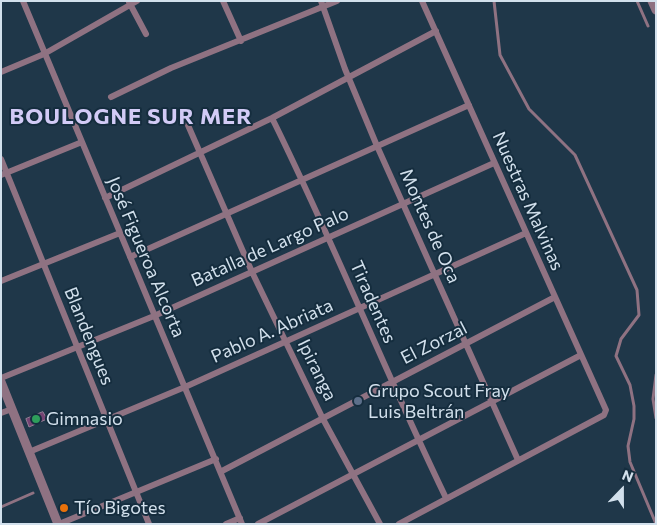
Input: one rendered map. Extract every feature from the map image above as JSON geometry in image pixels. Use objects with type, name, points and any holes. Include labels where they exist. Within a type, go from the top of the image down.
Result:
[{"type":"street","name":"José Figueroa Alcorta","points":[[22,1],[184,387],[222,471],[241,521]]},
{"type":"street","points":[[1,72],[44,54],[129,3],[137,1]]},
{"type":"street","points":[[224,1],[241,41]]},
{"type":"street","points":[[111,97],[170,68],[241,41],[323,4],[337,1]]},
{"type":"street","name":"Nuestras Malvinas","points":[[422,1],[606,413],[518,460]]},
{"type":"street","points":[[652,1],[656,10]]},
{"type":"street","points":[[129,3],[146,34]]},
{"type":"street","name":"Montes de Oca","points":[[323,4],[348,77],[518,460]]},
{"type":"street","points":[[105,198],[201,154],[436,31]]},
{"type":"street","points":[[130,257],[469,105]]},
{"type":"street","name":"Ipiranga","points":[[184,116],[252,272],[323,419],[380,524]]},
{"type":"street","name":"Tiradentes","points":[[272,118],[446,498]]},
{"type":"street","points":[[4,174],[82,142]]},
{"type":"street","name":"Blandengues","points":[[1,160],[4,174],[44,264],[149,524]]},
{"type":"street","name":"Batalla de Largo Palo","points":[[1,378],[154,316],[494,163]]},
{"type":"street","points":[[1,281],[120,232]]},
{"type":"street","name":"Pablo A. Abriata","points":[[29,452],[184,387],[526,233]]},
{"type":"street","name":"El Zorzal","points":[[222,471],[555,297]]},
{"type":"street","points":[[258,524],[581,355]]},
{"type":"street","points":[[1,382],[59,524],[216,459]]},
{"type":"street","points":[[1,413],[12,409]]},
{"type":"street","points":[[399,524],[518,460]]},
{"type":"street","points":[[226,524],[241,521]]},
{"type":"lane","points":[[494,1],[498,24],[498,48],[504,63],[528,109],[575,155],[637,290],[639,315],[621,339],[616,356],[630,385],[634,406],[634,419],[628,446],[630,462],[656,524]]},
{"type":"lane","points":[[637,1],[648,26]]},
{"type":"lane","points":[[656,375],[653,399],[656,418]]},
{"type":"lane","points":[[1,507],[33,493]]},
{"type":"building","name":"Gimnasio","points":[[43,412],[47,419],[29,427],[26,419]]},
{"type":"place","name":"Grupo Scout Fray Luis Beltrán","points":[[358,401]]},
{"type":"place","name":"Gimnasio","points":[[36,419]]},
{"type":"place","name":"Tío Bigotes","points":[[64,508]]},
{"type":"district","name":"BOULOGNE SUR MER","points":[[131,117]]}]
